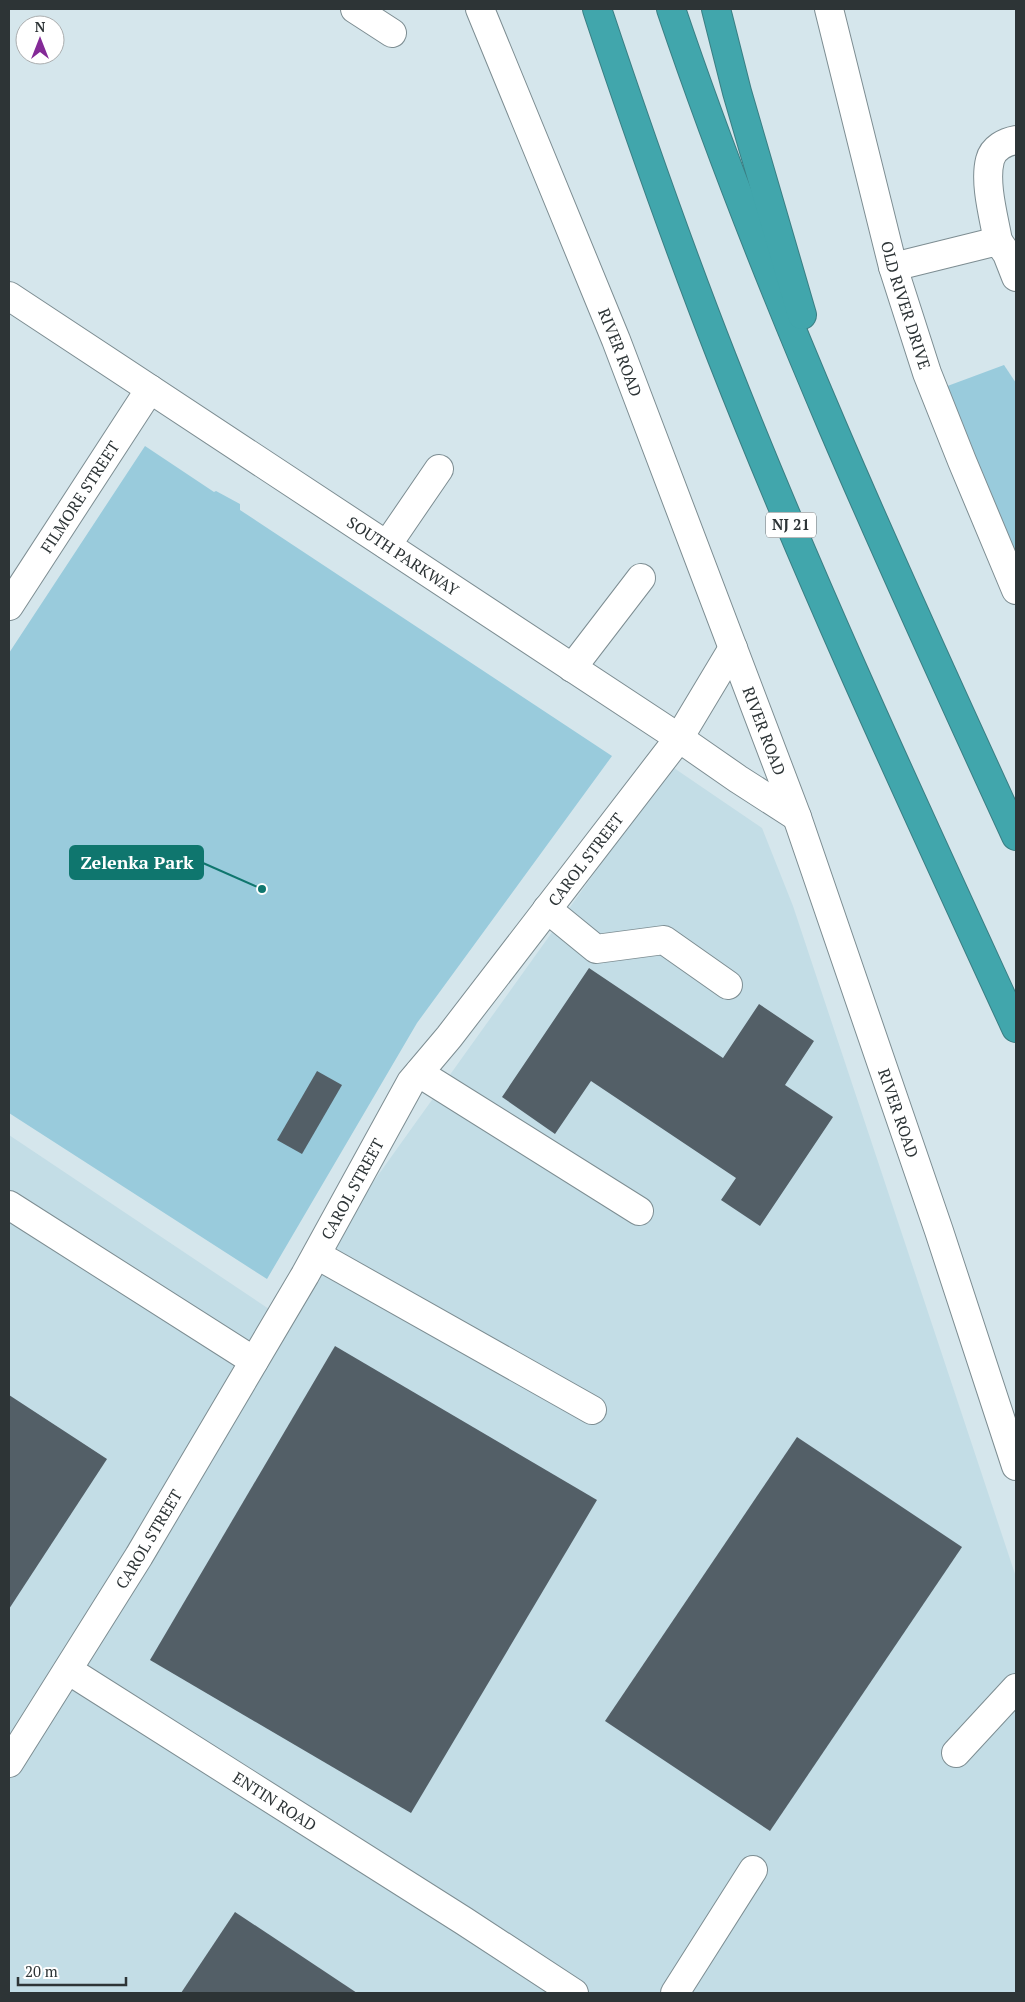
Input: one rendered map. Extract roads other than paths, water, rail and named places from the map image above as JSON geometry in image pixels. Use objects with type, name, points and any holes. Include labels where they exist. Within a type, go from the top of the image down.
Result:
[{"type":"highway","name":"NJ 21","points":[[597,9],[675,235],[734,387],[876,721],[1016,1028]]},
{"type":"highway","points":[[671,9],[742,208],[843,453],[1016,836]]},
{"type":"highway","points":[[716,9],[737,92],[843,453]]},
{"type":"street","points":[[355,9],[392,33]]},
{"type":"street","name":"RIVER ROAD","points":[[480,9],[616,340],[797,817],[936,1221],[1016,1466]]},
{"type":"street","name":"OLD RIVER DRIVE","points":[[829,9],[893,267],[931,381],[1016,590]]},
{"type":"street","points":[[1016,140],[998,148],[990,159],[989,174],[991,203],[998,241],[1007,254],[1016,277]]},
{"type":"street","points":[[893,267],[998,241]]},
{"type":"street","name":"SOUTH PARKWAY","points":[[9,296],[797,817]]},
{"type":"street","name":"FILMORE STREET","points":[[9,606],[150,389]]},
{"type":"street","points":[[386,545],[439,469]]},
{"type":"street","points":[[572,668],[641,578]]},
{"type":"street","name":"CAROL STREET","points":[[68,1670],[139,1556],[317,1255],[411,1082],[679,738],[733,648]]},
{"type":"street","points":[[547,909],[596,949],[664,940],[728,985]]},
{"type":"street","points":[[419,1073],[639,1211]]},
{"type":"street","points":[[9,1205],[254,1361]]},
{"type":"street","points":[[317,1255],[592,1410]]},
{"type":"street","points":[[9,1763],[68,1670]]},
{"type":"street","name":"ENTIN ROAD","points":[[68,1670],[574,1993]]},
{"type":"street","points":[[956,1753],[1016,1688]]},
{"type":"street","points":[[675,1993],[753,1870]]},
{"type":"place","name":"Zelenka Park","points":[[262,889]]}]
